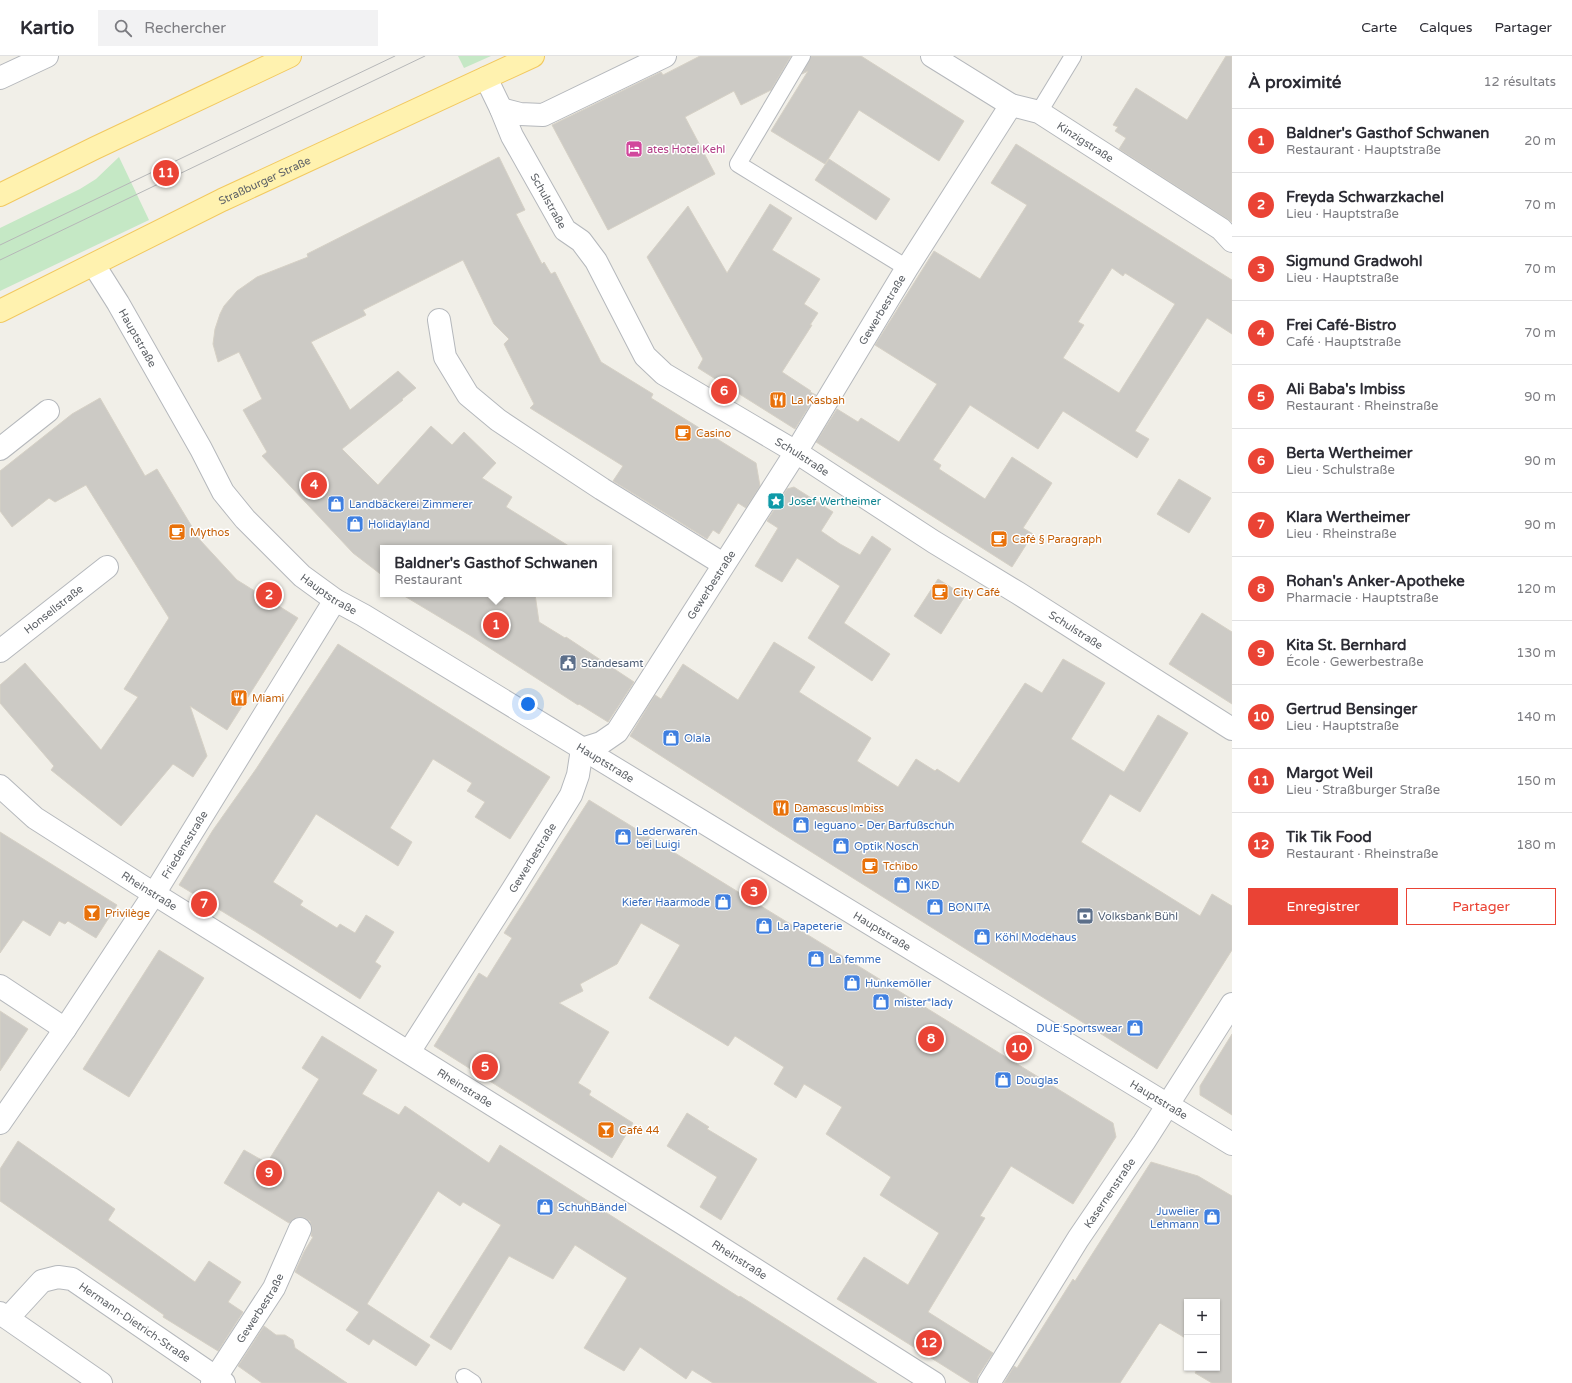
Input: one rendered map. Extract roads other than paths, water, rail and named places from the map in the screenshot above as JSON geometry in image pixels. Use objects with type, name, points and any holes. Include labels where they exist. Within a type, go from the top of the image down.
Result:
[{"type":"main road","points":[[0,195],[95,148],[290,56]]},
{"type":"main road","name":"Straßburger Straße","points":[[0,312],[222,200],[533,56]]},
{"type":"street","points":[[0,78],[47,56]]},
{"type":"street","points":[[501,109],[520,114],[543,115],[665,56]]},
{"type":"street","name":"Kinzigstraße","points":[[932,56],[1011,105],[1039,112],[1221,229],[1232,240]]},
{"type":"street","name":"Schulstraße","points":[[486,78],[512,136],[565,230],[581,241],[596,261],[645,356],[664,374],[796,452],[934,542],[1025,597],[1232,729]]},
{"type":"street","name":"Gewerbestraße","points":[[409,1052],[571,795],[578,775],[582,749],[601,742],[617,732],[796,452],[907,268],[1011,105]]},
{"type":"street","name":"Hauptstraße","points":[[94,265],[118,303],[201,449],[223,492],[245,519],[302,576],[335,600],[363,615],[1232,1144]]},
{"type":"street","points":[[439,320],[445,357],[468,395],[498,420],[552,456],[602,489],[723,564]]},
{"type":"street","points":[[0,449],[48,411]]},
{"type":"street","name":"Honsellstraße","points":[[0,651],[107,567]]},
{"type":"street","name":"Friedensstraße","points":[[0,1124],[154,894],[335,600]]},
{"type":"street","name":"Rheinstraße","points":[[0,786],[35,818],[154,894],[682,1223],[934,1383]]},
{"type":"street","points":[[0,986],[65,1029]]},
{"type":"street","name":"Kasernenstraße","points":[[989,1383],[1078,1239],[1168,1105],[1232,1004]]},
{"type":"street","name":"Gewerbestraße","points":[[217,1381],[274,1288],[300,1229]]},
{"type":"street","name":"Hermann-Dietrich-Straße","points":[[101,1383],[4,1315],[42,1281],[58,1277],[72,1279],[217,1381]]},
{"type":"lane","points":[[802,56],[738,164],[907,268]]},
{"type":"lane","points":[[1039,112],[1073,56]]},
{"type":"tram line","points":[[0,245],[395,56]]},
{"type":"tram line","points":[[0,260],[425,56]]},
{"type":"place","name":"ates Hotel Kehl","points":[[634,149]]},
{"type":"place","name":"Margot Weil","points":[[166,173]]},
{"type":"place","name":"Berta Wertheimer","points":[[724,391]]},
{"type":"place","name":"La Kasbah","points":[[778,400]]},
{"type":"place","name":"Casino","points":[[683,433]]},
{"type":"place","name":"Frei Café-Bistro","points":[[314,485]]},
{"type":"place","name":"Josef Wertheimer","points":[[776,501]]},
{"type":"place","name":"Landbäckerei Zimmerer","points":[[336,504]]},
{"type":"place","name":"Holidayland","points":[[355,524]]},
{"type":"place","name":"Mythos","points":[[177,532]]},
{"type":"place","name":"Café § Paragraph","points":[[999,539]]},
{"type":"place","name":"City Café","points":[[940,592]]},
{"type":"place","name":"Freyda Schwarzkachel","points":[[269,595]]},
{"type":"place","name":"Baldner's Gasthof Schwanen","points":[[496,625]]},
{"type":"place","name":"Standesamt","points":[[568,663]]},
{"type":"place","name":"Miami","points":[[239,698]]},
{"type":"place","name":"Olala","points":[[671,738]]},
{"type":"place","name":"Damascus Imbiss","points":[[781,808]]},
{"type":"place","name":"leguano - Der Barfußschuh","points":[[801,825]]},
{"type":"place","name":"Lederwaren bei Luigi","points":[[623,837]]},
{"type":"place","name":"Optik Nosch","points":[[841,846]]},
{"type":"place","name":"Tchibo","points":[[870,866]]},
{"type":"place","name":"NKD","points":[[902,885]]},
{"type":"place","name":"Sigmund Gradwohl","points":[[754,892]]},
{"type":"place","name":"Kiefer Haarmode","points":[[723,902]]},
{"type":"place","name":"Klara Wertheimer","points":[[204,904]]},
{"type":"place","name":"BONITA","points":[[935,907]]},
{"type":"place","name":"Privilège","points":[[92,913]]},
{"type":"place","name":"Volksbank Bühl","points":[[1085,916]]},
{"type":"place","name":"La Papeterie","points":[[764,926]]},
{"type":"place","name":"Köhl Modehaus","points":[[982,937]]},
{"type":"place","name":"La femme","points":[[816,959]]},
{"type":"place","name":"Hunkemöller","points":[[852,983]]},
{"type":"place","name":"mister*lady","points":[[881,1002]]},
{"type":"place","name":"DUE Sportswear","points":[[1135,1028]]},
{"type":"place","name":"Rohan's Anker-Apotheke","points":[[931,1039]]},
{"type":"place","name":"Gertrud Bensinger","points":[[1019,1048]]},
{"type":"place","name":"Ali Baba's Imbiss","points":[[485,1067]]},
{"type":"place","name":"Douglas","points":[[1003,1080]]},
{"type":"place","name":"Café 44","points":[[606,1130]]},
{"type":"place","name":"Kita St. Bernhard","points":[[269,1173]]},
{"type":"place","name":"SchuhBändel","points":[[545,1207]]},
{"type":"place","name":"Juwelier Lehmann","points":[[1212,1217]]},
{"type":"place","name":"Tik Tik Food","points":[[929,1343]]}]
